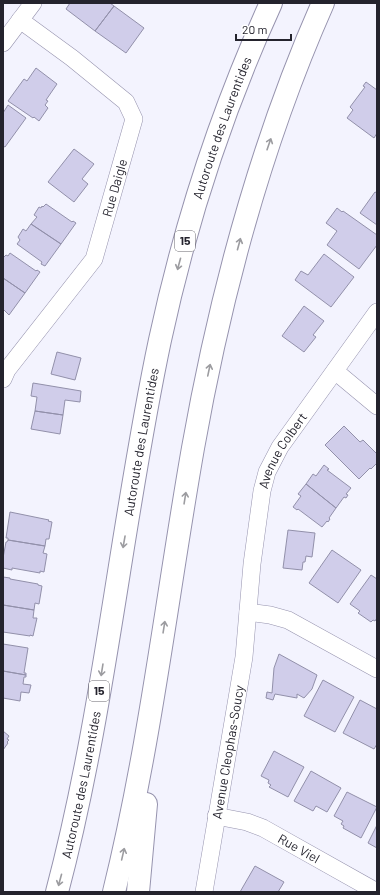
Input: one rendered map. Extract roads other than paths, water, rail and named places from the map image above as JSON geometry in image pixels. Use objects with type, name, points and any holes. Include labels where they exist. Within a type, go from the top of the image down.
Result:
[{"type":"highway","name":"Autoroute des Laurentides","points":[[57,892],[70,840],[87,758],[146,413],[170,298],[211,157],[240,76],[271,3]]},
{"type":"highway","points":[[114,892],[136,796],[193,448],[209,366],[227,289],[243,227],[266,152],[297,65],[323,3]]},
{"type":"highway","points":[[138,892],[158,665]]},
{"type":"street","points":[[3,43],[33,3]]},
{"type":"street","name":"Rue Daigle","points":[[3,379],[7,370],[94,259],[134,119],[126,102],[72,58],[20,20]]},
{"type":"street","name":"Avenue Colbert","points":[[248,612],[252,564],[262,491],[267,472],[280,448],[377,312]]},
{"type":"street","points":[[335,371],[377,406]]},
{"type":"street","points":[[248,612],[270,615],[288,620],[377,668]]},
{"type":"street","name":"Avenue Cleophas-Soucy","points":[[204,892],[244,657],[248,612]]},
{"type":"street","name":"Rue Viel","points":[[216,816],[247,822],[258,826],[377,892]]}]
